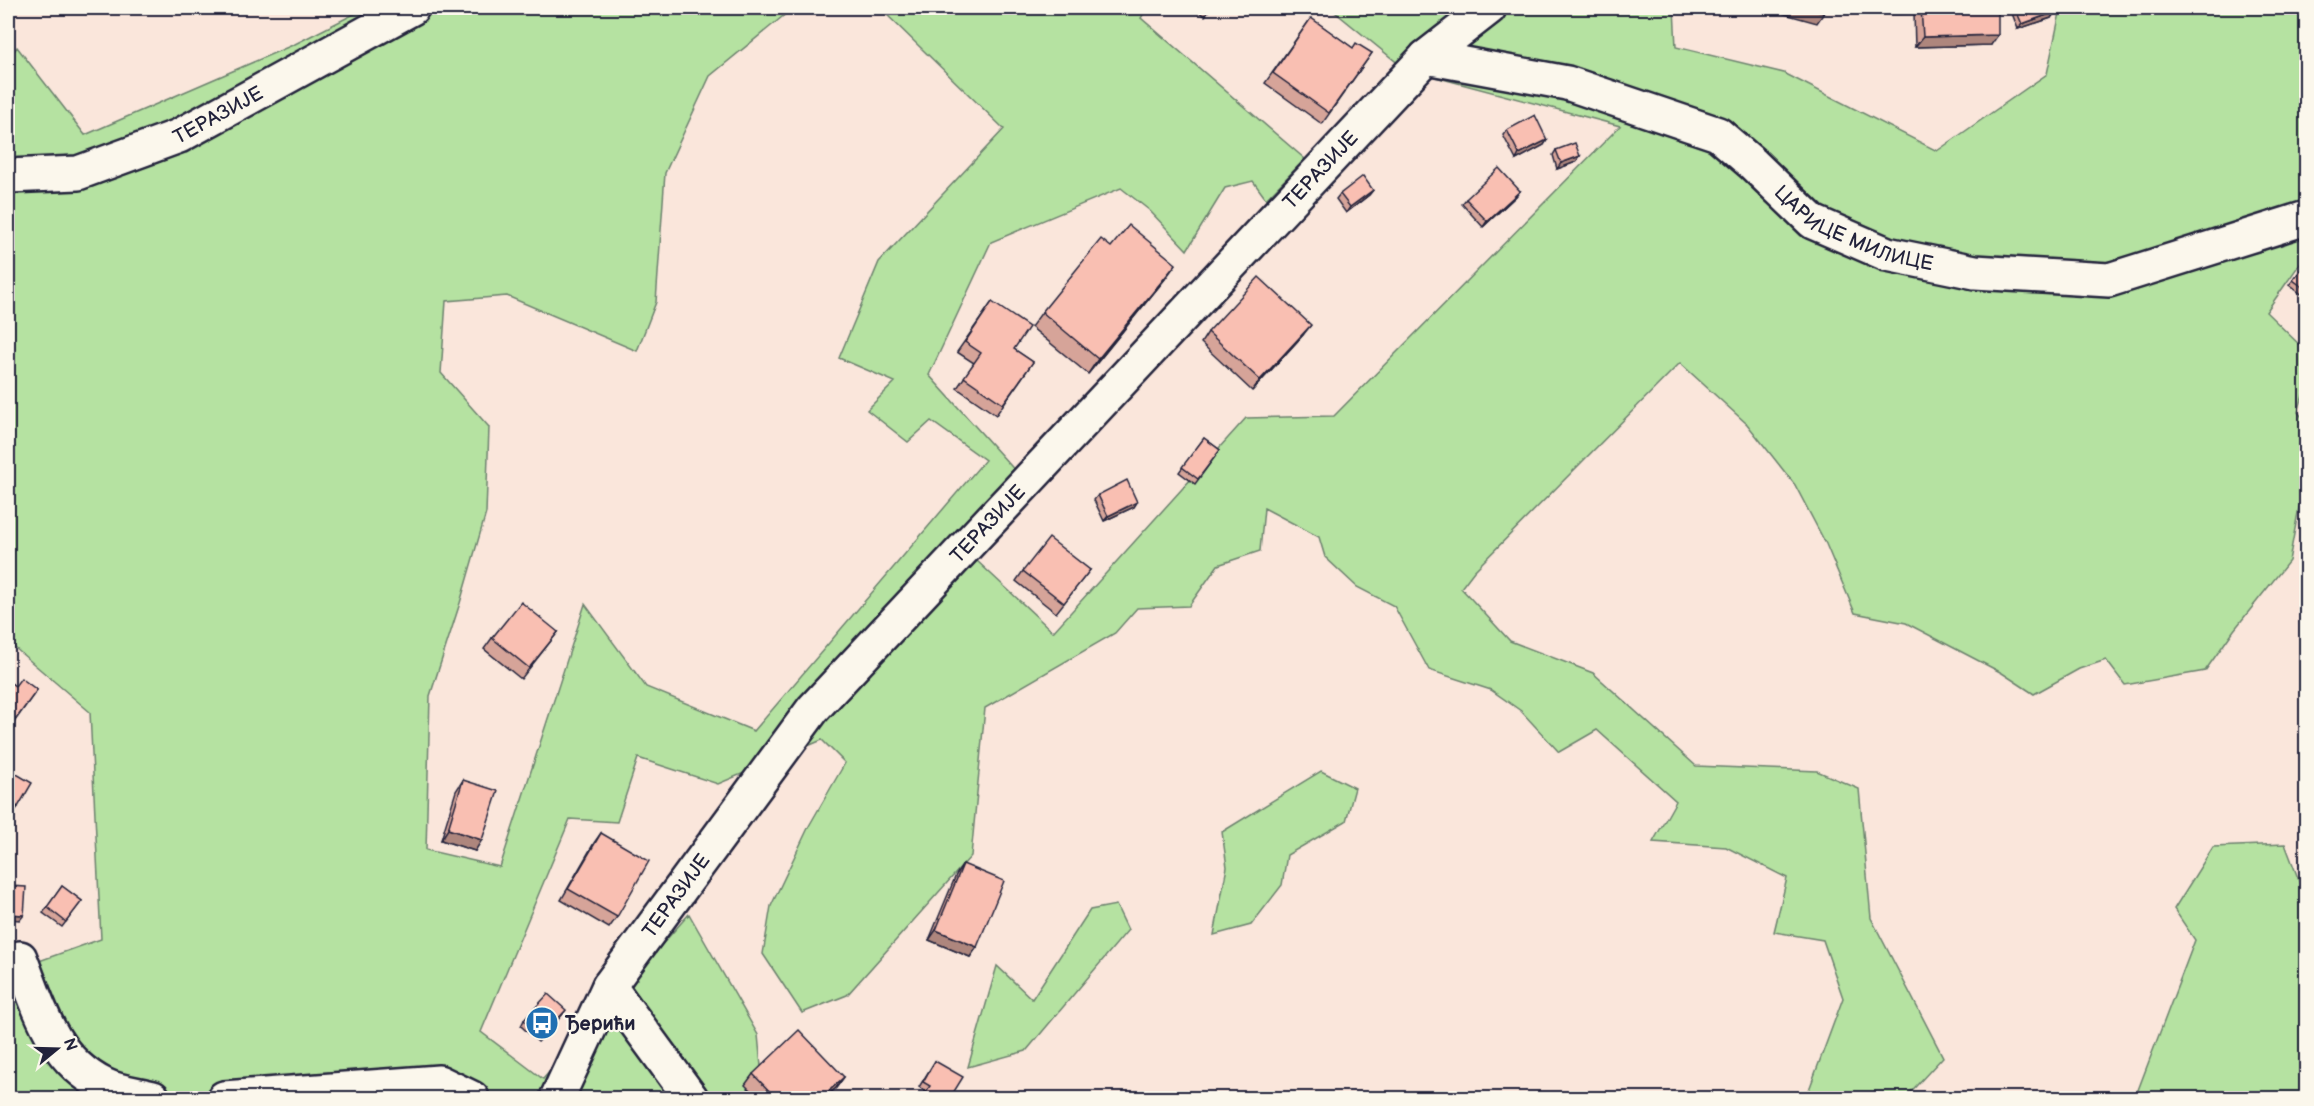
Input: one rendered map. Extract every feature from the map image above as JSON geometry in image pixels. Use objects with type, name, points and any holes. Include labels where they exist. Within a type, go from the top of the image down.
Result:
[{"type":"street","name":"ТЕРАЗИЈЕ","points":[[8,176],[78,173],[179,136],[412,8]]},
{"type":"street","name":"ТЕРАЗИЈЕ","points":[[557,1098],[609,986],[813,709],[1426,57],[1489,8]]},
{"type":"street","name":"ЦАРИЦЕ МИЛИЦЕ","points":[[1426,57],[1567,83],[1718,134],[1813,222],[1887,254],[1975,272],[2109,280],[2307,218]]},
{"type":"street","points":[[20,957],[46,1025],[68,1060],[104,1085],[153,1098]]},
{"type":"street","points":[[609,986],[691,1098]]},
{"type":"street","points":[[224,1098],[439,1082],[472,1098]]},
{"type":"green space","points":[[366,8],[793,8],[710,76],[665,173],[656,302],[637,351],[507,296],[446,301],[441,373],[489,427],[486,513],[430,696],[426,850],[500,867],[585,604],[646,687],[754,731],[985,460],[931,421],[908,442],[867,410],[895,382],[839,358],[879,262],[1004,129],[880,8],[1147,8],[1141,18],[1305,159],[1266,199],[1253,181],[1225,188],[1187,250],[1149,210],[1121,188],[991,242],[929,375],[1037,495],[976,560],[1053,632],[1246,418],[1334,416],[1620,126],[1405,69],[1330,8],[1674,8],[1676,47],[1784,73],[1937,151],[2047,74],[2061,8],[2306,8],[2306,255],[2266,312],[2306,351],[2306,386],[2298,412],[2306,422],[2306,500],[2299,507],[2289,561],[2234,630],[2205,671],[2125,685],[2106,660],[2079,669],[2034,694],[2002,673],[1906,623],[1855,613],[1826,544],[1795,485],[1747,424],[1680,363],[1474,571],[1461,588],[1510,641],[1593,673],[1696,766],[1817,771],[1859,789],[1871,918],[1943,1057],[1905,1098],[1806,1098],[1843,998],[1823,940],[1774,932],[1787,878],[1726,847],[1653,842],[1676,801],[1597,730],[1559,752],[1521,711],[1491,690],[1429,670],[1394,606],[1357,587],[1325,557],[1319,537],[1264,508],[1260,551],[1218,565],[1189,606],[1137,608],[1115,633],[985,708],[971,856],[847,995],[802,1013],[763,954],[771,906],[809,826],[845,763],[822,740],[718,784],[638,758],[617,822],[570,819],[481,1032],[543,1079],[689,914],[758,1035],[764,1098],[8,1098],[8,972],[101,939],[90,712],[8,642],[8,59],[17,47],[85,135],[295,44]]},
{"type":"green space","points":[[1321,771],[1355,788],[1346,821],[1287,855],[1282,885],[1251,925],[1214,935],[1227,867],[1222,832]]},
{"type":"green space","points":[[2285,844],[2306,899],[2306,1098],[2135,1098],[2195,940],[2174,909],[2213,847]]},
{"type":"green space","points":[[1116,905],[1128,930],[1026,1051],[968,1067],[997,966],[1032,999],[1090,910]]},
{"type":"building","points":[[1806,8],[1826,8],[1824,13]]},
{"type":"building","points":[[1921,8],[1998,8],[1998,35],[1923,37]]},
{"type":"building","points":[[2015,8],[2053,8],[2055,12],[2022,24]]},
{"type":"building","points":[[1311,18],[1353,48],[1356,43],[1372,53],[1329,113],[1273,73]]},
{"type":"building","points":[[1535,115],[1547,140],[1519,154],[1507,130]]},
{"type":"building","points":[[1575,143],[1580,156],[1561,163],[1556,150]]},
{"type":"building","points":[[1499,168],[1520,191],[1487,221],[1466,199]]},
{"type":"building","points":[[1363,176],[1373,190],[1350,207],[1340,194]]},
{"type":"building","points":[[1129,225],[1176,264],[1098,359],[1042,312],[1101,239],[1111,247]]},
{"type":"building","points":[[2307,262],[2307,290],[2293,280]]},
{"type":"building","points":[[1259,277],[1311,325],[1260,380],[1208,332]]},
{"type":"building","points":[[992,302],[1029,327],[1014,349],[1033,362],[1003,404],[964,377],[981,353],[965,342]]},
{"type":"building","points":[[1204,438],[1220,450],[1198,479],[1182,467]]},
{"type":"building","points":[[1127,480],[1137,502],[1108,516],[1098,495]]},
{"type":"building","points":[[1049,538],[1090,570],[1064,603],[1023,571]]},
{"type":"building","points":[[521,602],[558,632],[529,668],[492,638]]},
{"type":"building","points":[[21,678],[37,690],[16,719],[8,713],[8,681],[15,686]]},
{"type":"building","points":[[8,769],[32,783],[18,807],[8,801]]},
{"type":"building","points":[[463,780],[498,791],[482,840],[448,829]]},
{"type":"building","points":[[601,833],[649,861],[617,917],[568,889]]},
{"type":"building","points":[[963,864],[1004,881],[977,947],[936,930]]},
{"type":"building","points":[[8,877],[10,877],[9,886],[26,887],[24,915],[8,914]]},
{"type":"building","points":[[62,886],[82,901],[66,922],[47,907]]},
{"type":"building","points":[[548,994],[566,1010],[542,1036],[524,1020]]},
{"type":"building","points":[[799,1030],[844,1077],[821,1098],[776,1098],[753,1074]]},
{"type":"building","points":[[935,1061],[963,1077],[950,1098],[922,1098],[930,1086],[923,1082]]},
{"type":"place","name":"Ђерићи","points":[[542,1023]]}]
